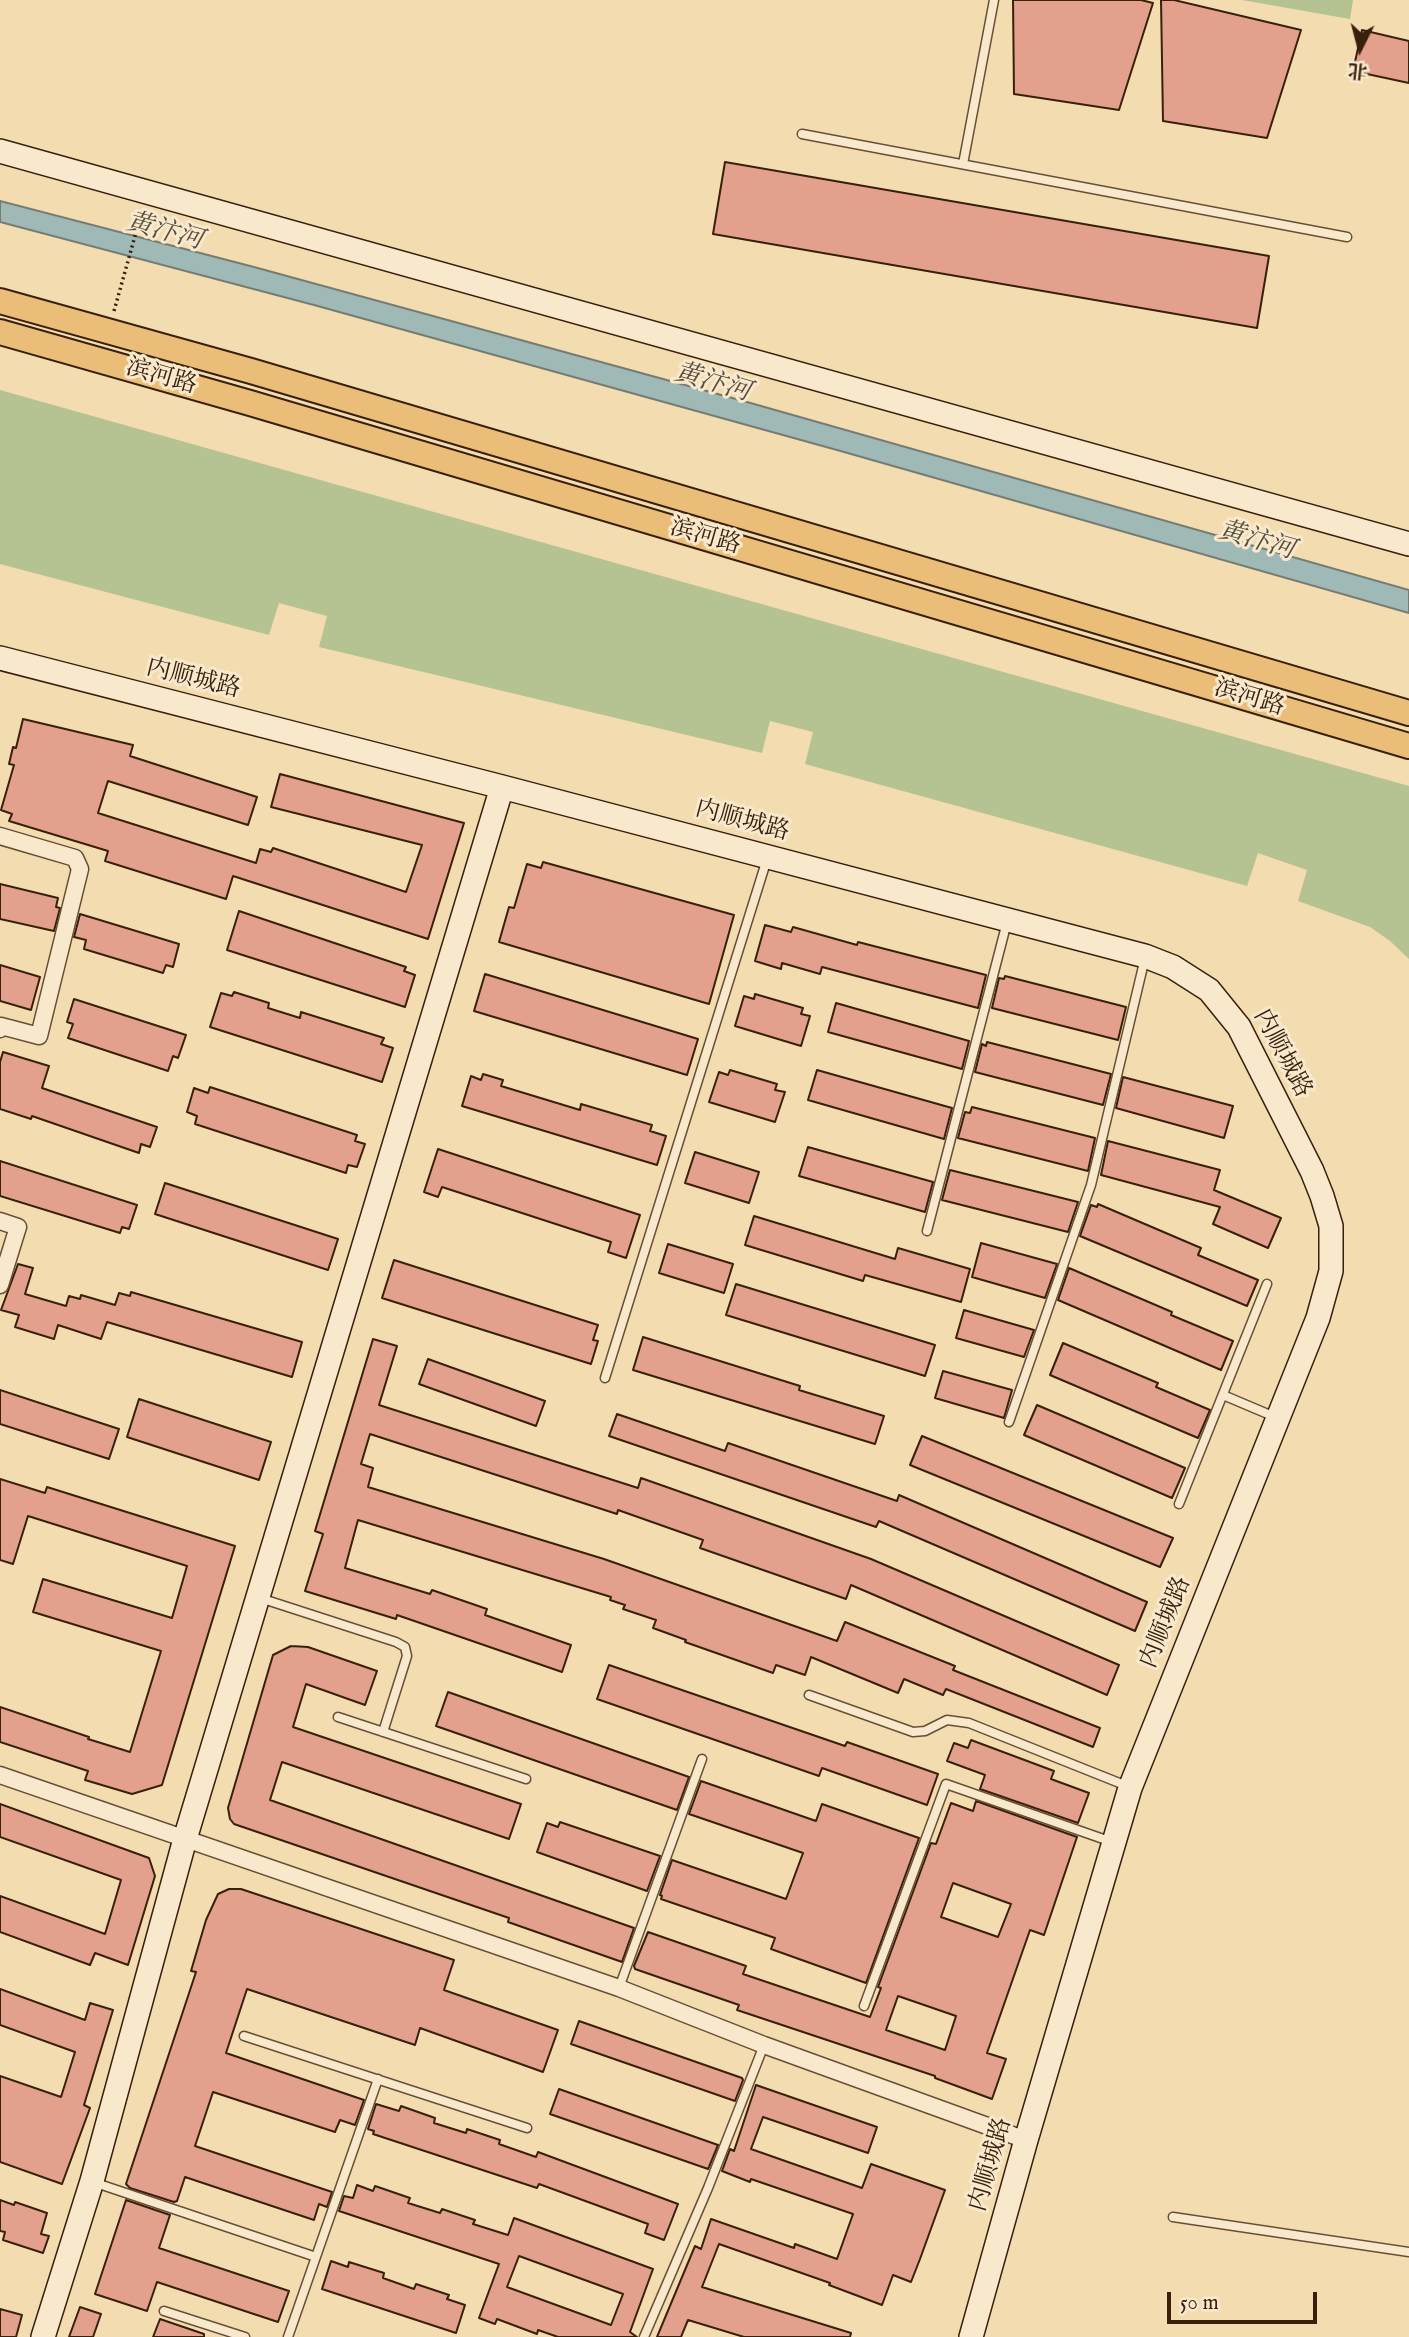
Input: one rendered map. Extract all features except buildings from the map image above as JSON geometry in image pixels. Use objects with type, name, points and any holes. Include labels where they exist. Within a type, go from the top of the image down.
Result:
[{"type":"main road","name":"滨河路","points":[[0,301],[1409,713]]},
{"type":"main road","name":"滨河路","points":[[0,332],[277,411],[1409,746]]},
{"type":"street","points":[[0,151],[1409,544]]},
{"type":"street","name":"内顺城路","points":[[0,657],[1145,956],[1173,967],[1209,990],[1230,1015],[1312,1171],[1331,1226],[1331,1271],[1318,1318],[1130,1787],[971,2337]]},
{"type":"street","points":[[43,2337],[92,2181],[185,1839],[502,787]]},
{"type":"street","points":[[0,836],[75,858],[80,869],[39,1036],[1,1026],[0,1029]]},
{"type":"street","points":[[0,1221],[18,1227],[0,1285]]},
{"type":"street","points":[[0,1775],[619,1988],[764,2045],[1026,2140]]},
{"type":"lane","points":[[963,164],[994,0]]},
{"type":"lane","points":[[802,134],[1347,237]]},
{"type":"lane","points":[[605,1378],[768,856]]},
{"type":"lane","points":[[928,1231],[1008,921]]},
{"type":"lane","points":[[1009,1422],[1091,1185],[1145,956]]},
{"type":"lane","points":[[1179,1504],[1268,1284]]},
{"type":"lane","points":[[1223,1395],[1278,1418]]},
{"type":"lane","points":[[258,1597],[405,1647],[407,1656],[383,1732]]},
{"type":"lane","points":[[809,1695],[913,1732],[925,1731],[947,1720],[969,1723],[1130,1787]]},
{"type":"lane","points":[[338,1717],[526,1779]]},
{"type":"lane","points":[[619,1988],[702,1759]]},
{"type":"lane","points":[[864,2006],[946,1784],[1112,1842]]},
{"type":"lane","points":[[244,2036],[527,2128]]},
{"type":"lane","points":[[645,2337],[708,2188],[764,2045]]},
{"type":"lane","points":[[288,2337],[378,2079]]},
{"type":"lane","points":[[92,2181],[316,2257]]},
{"type":"lane","points":[[1173,2217],[1409,2252]]},
{"type":"lane","points":[[164,2311],[245,2337]]},
{"type":"path","points":[[109,331],[148,192]]},
{"type":"green space","points":[[1242,0],[1353,0],[1350,19]]},
{"type":"green space","points":[[0,390],[1409,786],[1409,959],[1370,927],[1298,901],[1307,870],[1258,853],[1247,886],[805,764],[813,732],[770,721],[762,753],[319,647],[327,616],[279,603],[269,635],[0,564]]},
{"type":"water","points":[[0,201],[254,267],[747,402],[1409,590],[1409,613],[837,450],[314,305],[0,222]]},
{"type":"water label","name":"黄汴河","points":[[164,233]]},
{"type":"water label","name":"黄汴河","points":[[712,384]]},
{"type":"water label","name":"黄汴河","points":[[1256,542]]}]
